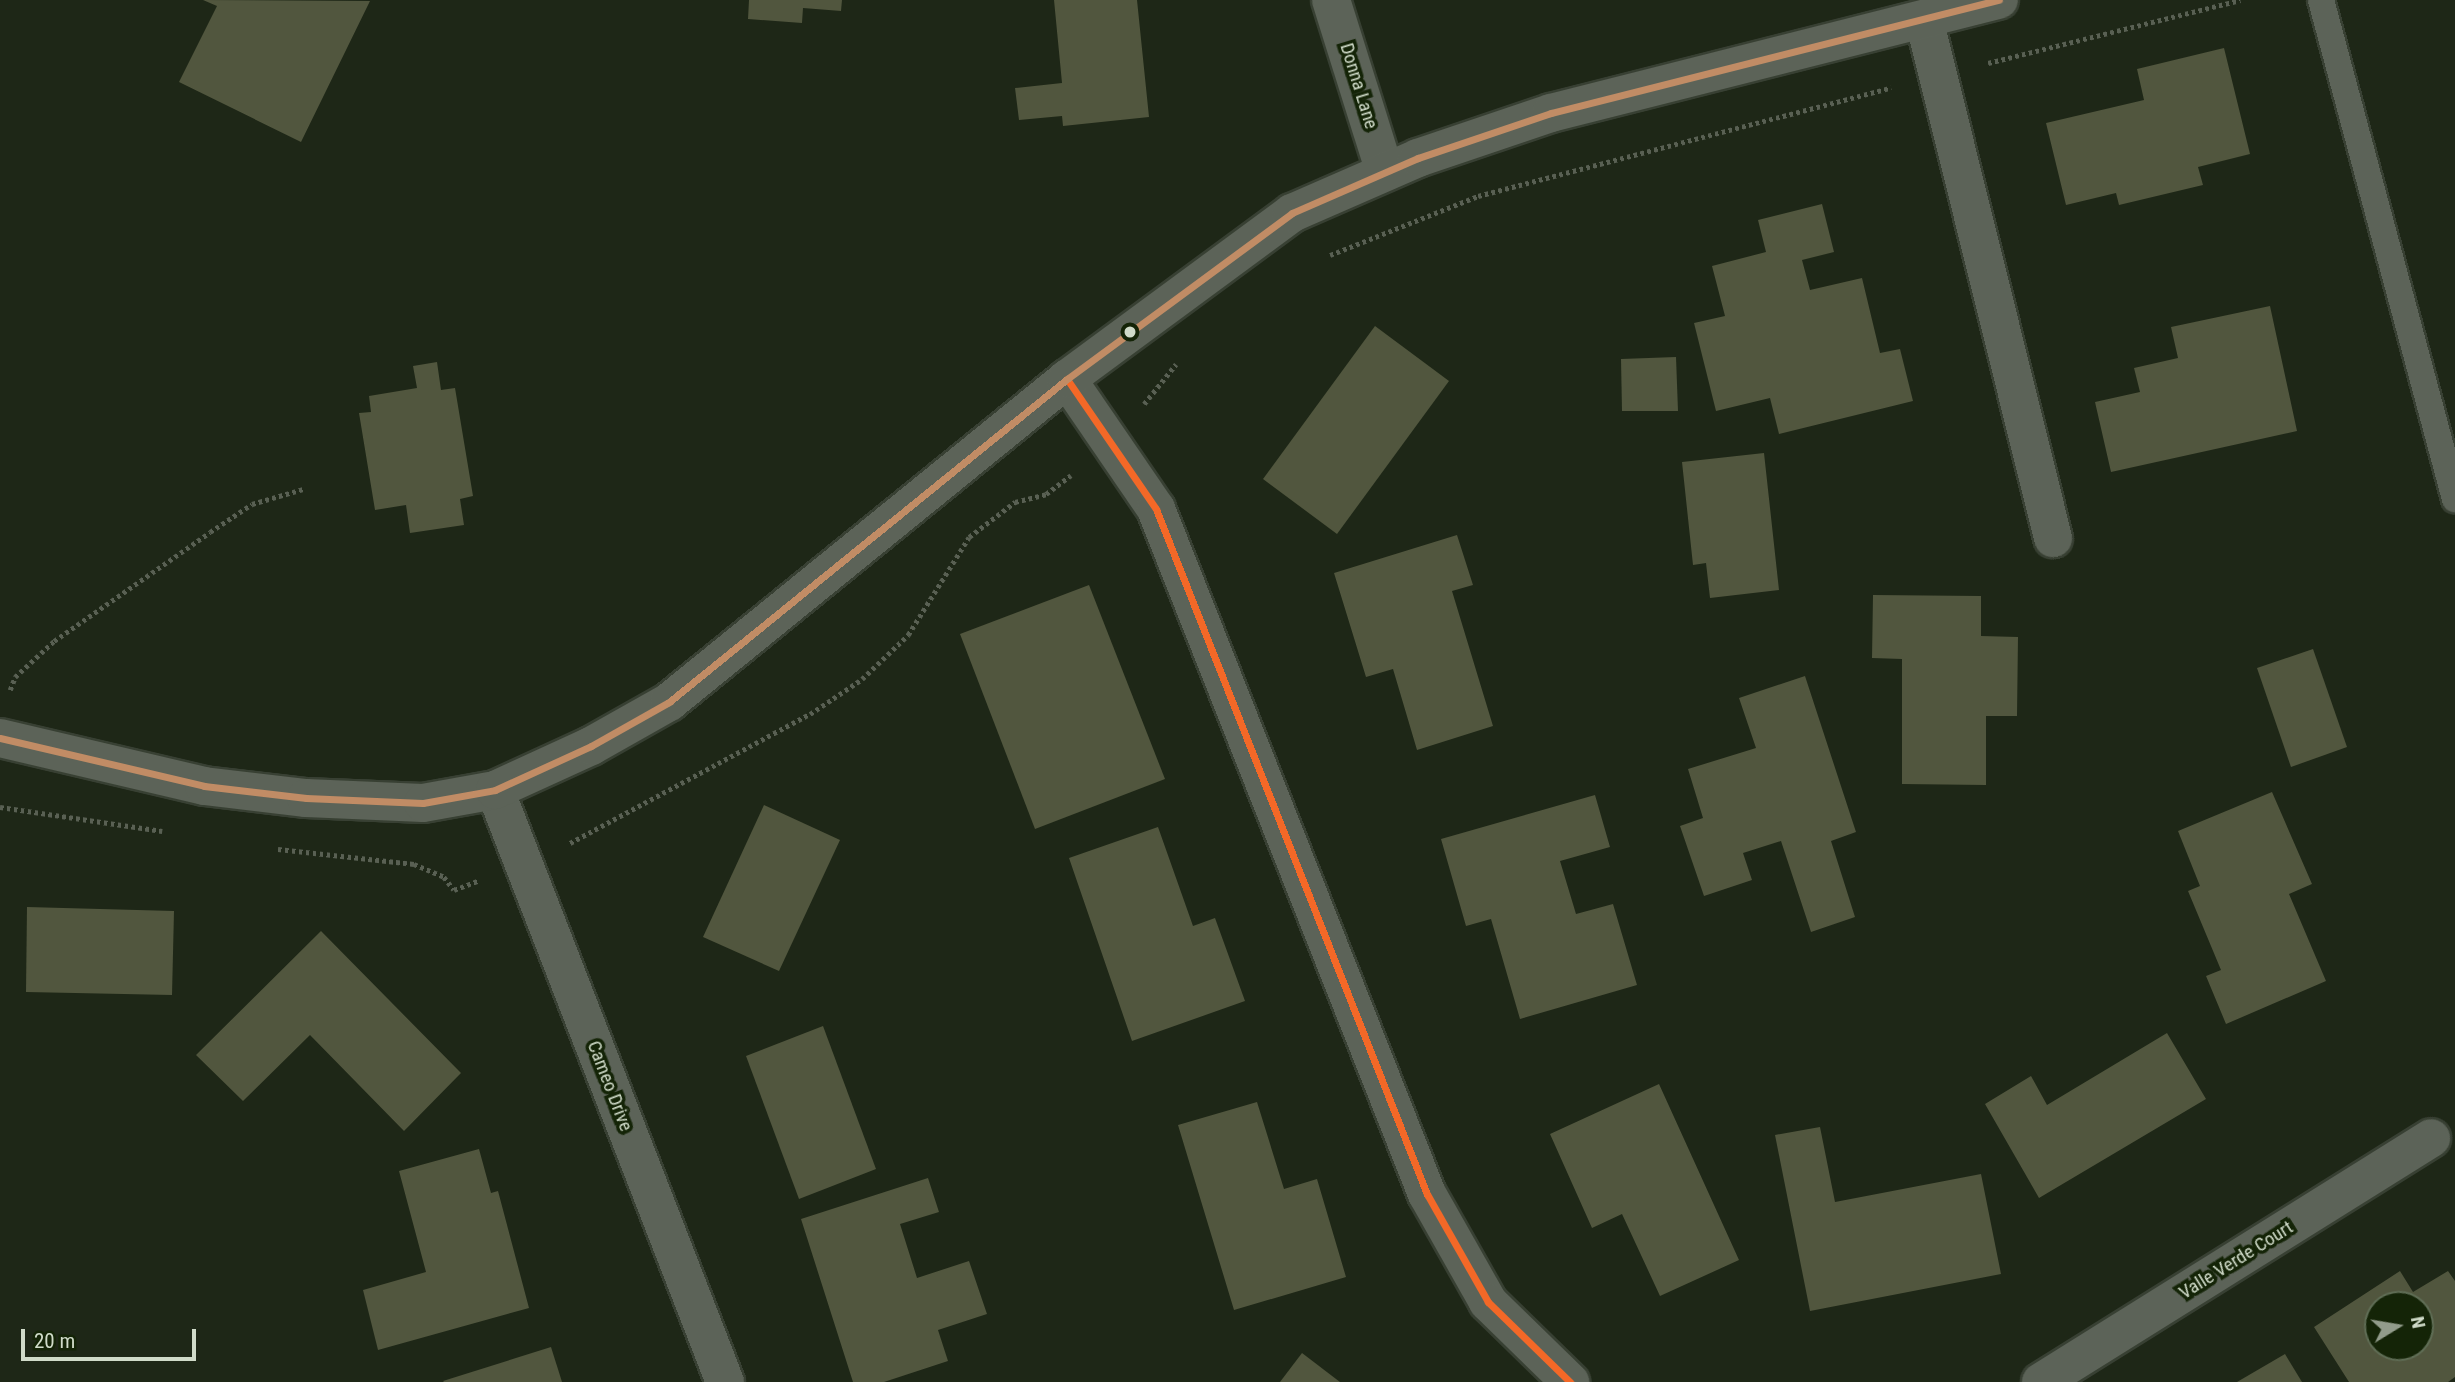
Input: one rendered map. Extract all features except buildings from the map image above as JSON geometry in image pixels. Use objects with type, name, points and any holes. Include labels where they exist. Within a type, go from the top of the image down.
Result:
[{"type":"street","name":"Donna Lane","points":[[1331,0],[1385,172]]},
{"type":"street","points":[[2,720],[204,786],[306,798],[423,803],[495,790],[591,747],[669,702],[1067,379],[1292,212],[1385,172],[1552,113],[1999,0]]},
{"type":"street","points":[[1924,19],[2053,538]]},
{"type":"street","points":[[1067,379],[1156,509],[1427,1194],[1488,1302],[1570,1382]]},
{"type":"street","name":"Cameo Drive","points":[[495,790],[725,1382]]},
{"type":"street","name":"Valle Verde Court","points":[[2041,1382],[2431,1138]]},
{"type":"lane","points":[[2320,0],[2455,499]]},
{"type":"path","points":[[2,720],[15,677],[54,641],[252,504],[303,489]]},
{"type":"transit line","points":[[0,738],[204,786],[306,798],[423,803],[495,790],[591,746],[669,702],[1067,379],[1292,213],[1418,158],[1551,113],[1999,0]]},
{"type":"transit line","points":[[1067,379],[1156,509],[1427,1194],[1488,1302],[1570,1382]]}]
